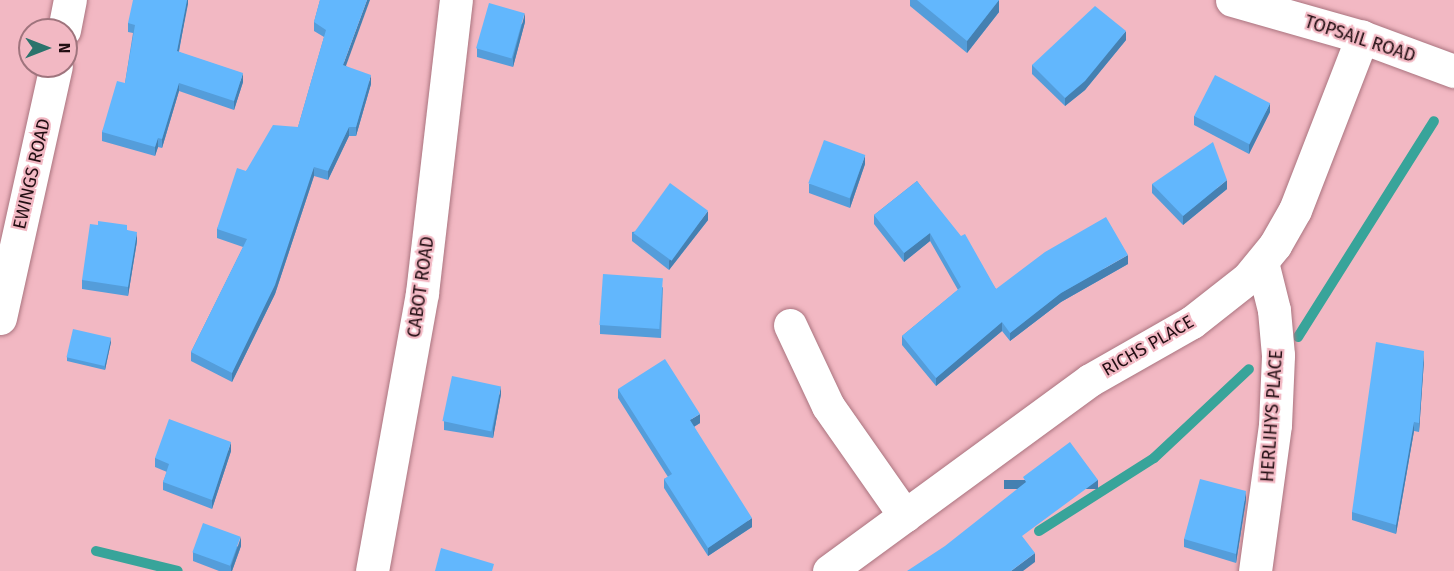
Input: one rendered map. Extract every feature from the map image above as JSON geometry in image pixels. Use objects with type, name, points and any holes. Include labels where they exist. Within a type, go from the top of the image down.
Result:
[{"type":"street","points":[[66,18],[70,0]]},
{"type":"street","name":"CABOT ROAD","points":[[372,571],[422,293],[456,0]]},
{"type":"street","name":"TOPSAIL ROAD","points":[[1232,0],[1362,37],[1454,71]]},
{"type":"street","name":"RICHS PLACE","points":[[830,571],[1090,380],[1192,322],[1231,293],[1262,262],[1295,210],[1362,37]]},
{"type":"street","name":"EWINGS ROAD","points":[[0,318],[53,78]]},
{"type":"street","name":"HERLIHYS PLACE","points":[[1255,571],[1275,425],[1278,356],[1274,310],[1262,262]]},
{"type":"street","points":[[790,325],[828,406],[905,516]]},
{"type":"building","points":[[133,0],[187,0],[177,51],[243,73],[234,101],[179,83],[162,139],[158,138],[155,147],[102,132],[117,81],[125,83],[135,25],[128,23]]},
{"type":"building","points":[[320,0],[367,0],[343,65],[371,75],[356,127],[349,127],[328,171],[314,167],[275,285],[232,373],[191,352],[247,239],[217,229],[237,168],[246,171],[273,125],[298,127],[326,30],[314,22]]},
{"type":"building","points":[[917,0],[999,0],[967,41]]},
{"type":"building","points":[[489,3],[525,13],[512,58],[476,48]]},
{"type":"building","points":[[1095,6],[1126,31],[1085,81],[1065,98],[1032,65]]},
{"type":"building","points":[[1215,75],[1270,103],[1249,144],[1194,116]]},
{"type":"building","points":[[824,140],[865,155],[850,198],[808,183]]},
{"type":"building","points":[[1213,142],[1227,180],[1183,216],[1152,184]]},
{"type":"building","points":[[917,181],[961,236],[965,234],[996,289],[1045,252],[1106,217],[1128,255],[1061,293],[1010,333],[1002,322],[936,378],[902,336],[961,287],[930,233],[904,253],[874,215]]},
{"type":"building","points":[[670,183],[708,211],[672,261],[634,233]]},
{"type":"building","points":[[98,221],[127,225],[127,230],[137,232],[128,287],[82,280],[90,224],[98,225]]},
{"type":"building","points":[[603,274],[663,278],[659,329],[599,325]]},
{"type":"building","points":[[73,329],[111,338],[104,366],[66,357]]},
{"type":"building","points":[[1376,342],[1424,351],[1419,423],[1414,422],[1396,525],[1352,512]]},
{"type":"building","points":[[665,359],[700,414],[690,420],[752,518],[708,548],[664,479],[672,474],[618,389]]},
{"type":"building","points":[[452,376],[501,386],[491,431],[442,421]]},
{"type":"building","points":[[169,419],[231,442],[212,500],[163,482],[169,464],[155,458]]},
{"type":"building","points":[[1070,442],[1098,480],[1022,536],[1035,553],[1011,571],[907,571],[945,546],[1026,482],[1023,477]]},
{"type":"building","points":[[1200,479],[1246,491],[1236,554],[1184,539]]},
{"type":"building","points":[[203,523],[241,537],[230,566],[192,552]]},
{"type":"building","points":[[441,548],[494,564],[492,571],[435,571]]},
{"type":"waterway","points":[[1298,337],[1434,121]]},
{"type":"waterway","points":[[1039,531],[1154,458],[1249,369]]},
{"type":"waterway","points":[[96,551],[178,571]]}]
